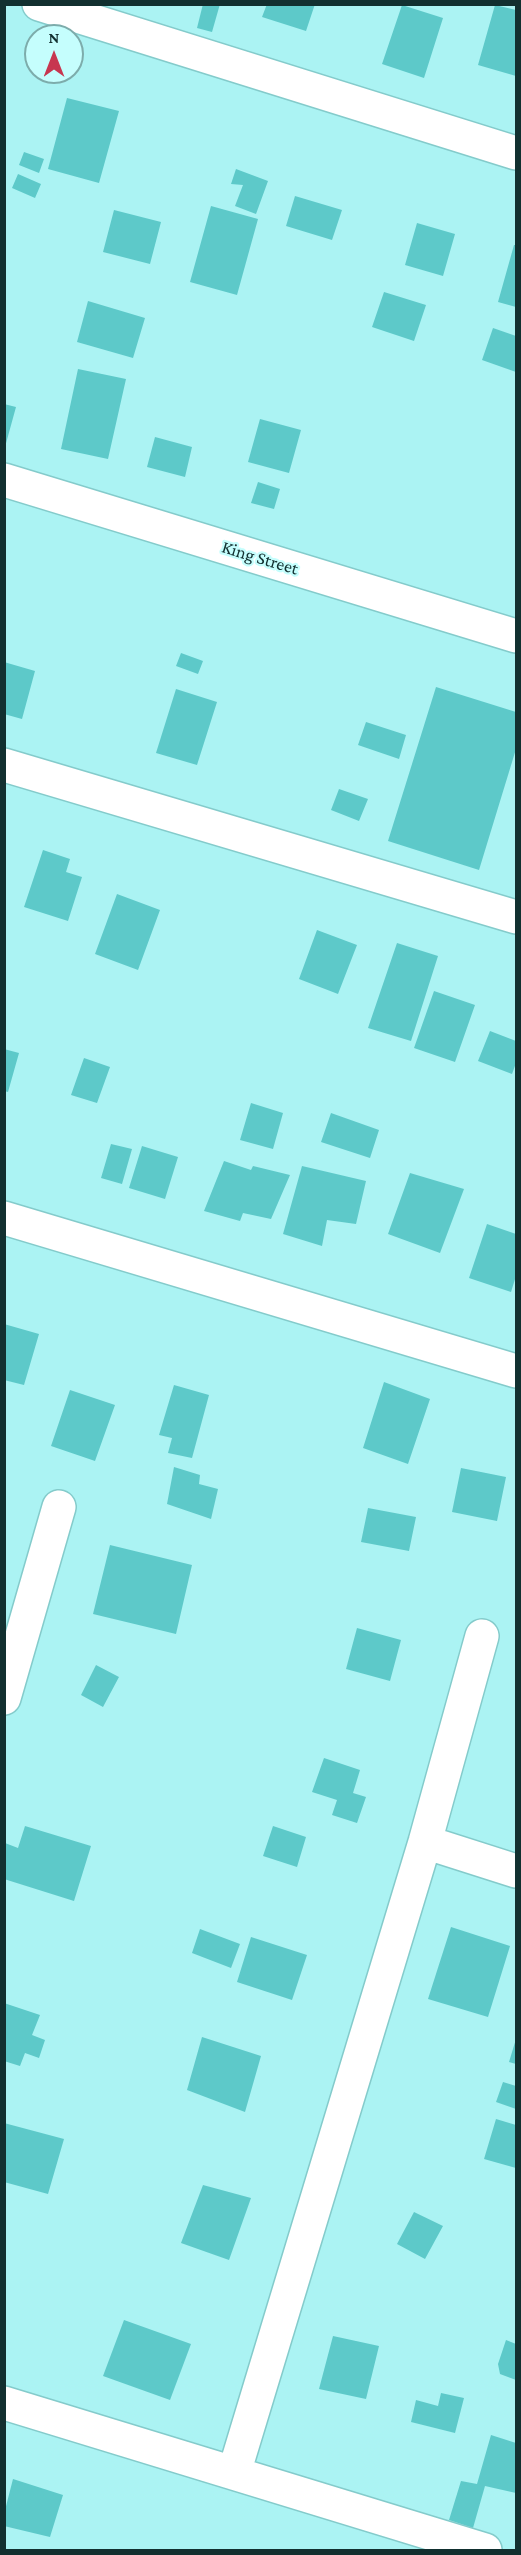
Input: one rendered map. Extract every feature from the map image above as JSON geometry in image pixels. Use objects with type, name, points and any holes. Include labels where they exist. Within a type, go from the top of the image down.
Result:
[{"type":"street","points":[[39,4],[516,153]]},
{"type":"street","name":"King Street","points":[[4,480],[516,636]]},
{"type":"street","points":[[4,765],[516,917]]},
{"type":"street","points":[[4,1218],[516,1371]]},
{"type":"street","points":[[4,1698],[59,1507]]},
{"type":"street","points":[[234,2473],[425,1842],[482,1636]]},
{"type":"street","points":[[425,1842],[516,1871]]},
{"type":"street","points":[[4,2403],[485,2550]]},
{"type":"building","points":[[203,4],[220,4],[212,32],[197,28]]},
{"type":"building","points":[[267,4],[315,4],[306,31],[262,17]]},
{"type":"building","points":[[402,5],[443,18],[424,78],[382,64]]},
{"type":"building","points":[[495,5],[516,10],[516,76],[478,65]]},
{"type":"building","points":[[67,98],[119,111],[99,183],[48,169]]},
{"type":"building","points":[[24,152],[44,159],[39,173],[19,165]]},
{"type":"building","points":[[236,169],[268,181],[256,214],[235,206],[243,185],[231,184]]},
{"type":"building","points":[[18,174],[41,184],[35,198],[12,188]]},
{"type":"building","points":[[295,196],[342,210],[332,240],[286,226]]},
{"type":"building","points":[[211,206],[258,219],[237,295],[190,282]]},
{"type":"building","points":[[114,210],[161,222],[150,264],[103,252]]},
{"type":"building","points":[[417,223],[455,234],[443,276],[405,265]]},
{"type":"building","points":[[514,245],[516,245],[516,307],[498,302]]},
{"type":"building","points":[[384,292],[426,305],[414,341],[372,327]]},
{"type":"building","points":[[88,301],[145,318],[133,358],[77,342]]},
{"type":"building","points":[[493,328],[516,336],[516,372],[482,360]]},
{"type":"building","points":[[78,369],[126,379],[108,459],[61,449]]},
{"type":"building","points":[[4,404],[16,407],[5,447],[4,447]]},
{"type":"building","points":[[260,419],[301,430],[289,473],[248,462]]},
{"type":"building","points":[[155,437],[192,447],[185,477],[147,467]]},
{"type":"building","points":[[258,482],[280,489],[274,509],[251,503]]},
{"type":"building","points":[[181,653],[203,661],[198,674],[176,666]]},
{"type":"building","points":[[4,662],[35,671],[22,719],[4,714]]},
{"type":"building","points":[[436,687],[516,712],[516,749],[479,870],[388,841]]},
{"type":"building","points":[[176,689],[217,702],[197,765],[156,753]]},
{"type":"building","points":[[366,722],[406,735],[399,759],[358,745]]},
{"type":"building","points":[[339,789],[368,799],[359,821],[331,810]]},
{"type":"building","points":[[43,850],[70,859],[66,872],[82,877],[68,921],[24,907]]},
{"type":"building","points":[[117,894],[160,910],[138,970],[95,954]]},
{"type":"building","points":[[317,930],[357,945],[338,994],[299,979]]},
{"type":"building","points":[[397,943],[438,956],[411,1041],[368,1028]]},
{"type":"building","points":[[434,991],[475,1005],[455,1062],[414,1048]]},
{"type":"building","points":[[490,1031],[516,1041],[516,1063],[512,1074],[478,1061]]},
{"type":"building","points":[[4,1049],[19,1053],[8,1092],[4,1091]]},
{"type":"building","points":[[84,1058],[110,1067],[97,1103],[71,1095]]},
{"type":"building","points":[[251,1103],[283,1113],[273,1149],[240,1140]]},
{"type":"building","points":[[331,1113],[379,1130],[370,1158],[321,1142]]},
{"type":"building","points":[[111,1144],[132,1149],[122,1184],[101,1178]]},
{"type":"building","points":[[142,1146],[178,1157],[165,1199],[129,1188]]},
{"type":"building","points":[[224,1161],[251,1170],[253,1166],[290,1175],[271,1219],[243,1213],[240,1221],[204,1211]]},
{"type":"building","points":[[302,1166],[366,1181],[356,1224],[327,1220],[322,1246],[283,1234]]},
{"type":"building","points":[[410,1173],[464,1189],[440,1253],[388,1234]]},
{"type":"building","points":[[487,1224],[516,1234],[516,1276],[511,1292],[469,1278]]},
{"type":"building","points":[[4,1324],[39,1334],[24,1385],[4,1380]]},
{"type":"building","points":[[384,1382],[430,1399],[408,1464],[363,1448]]},
{"type":"building","points":[[174,1385],[209,1395],[192,1458],[168,1453],[172,1438],[159,1435]]},
{"type":"building","points":[[70,1390],[115,1405],[95,1461],[51,1446]]},
{"type":"building","points":[[174,1467],[200,1475],[199,1484],[218,1489],[211,1519],[167,1504]]},
{"type":"building","points":[[461,1468],[506,1477],[497,1521],[452,1512]]},
{"type":"building","points":[[368,1508],[416,1517],[409,1551],[361,1542]]},
{"type":"building","points":[[110,1545],[192,1565],[176,1634],[93,1614]]},
{"type":"building","points":[[357,1628],[401,1640],[390,1681],[346,1669]]},
{"type":"building","points":[[96,1665],[119,1677],[103,1707],[81,1695]]},
{"type":"building","points":[[324,1758],[360,1770],[353,1793],[366,1797],[357,1823],[332,1815],[337,1800],[312,1792]]},
{"type":"building","points":[[25,1826],[91,1846],[74,1901],[4,1879],[5,1843],[18,1848]]},
{"type":"building","points":[[273,1826],[306,1837],[297,1867],[263,1856]]},
{"type":"building","points":[[451,1927],[510,1946],[488,2017],[428,1999]]},
{"type":"building","points":[[200,1929],[240,1944],[231,1968],[192,1953]]},
{"type":"building","points":[[251,1937],[307,1955],[292,2000],[237,1982]]},
{"type":"building","points":[[4,2003],[40,2015],[32,2035],[45,2040],[39,2058],[25,2053],[20,2066],[4,2061]]},
{"type":"building","points":[[202,2037],[261,2056],[245,2112],[187,2090]]},
{"type":"building","points":[[516,2039],[516,2064],[509,2062]]},
{"type":"building","points":[[503,2082],[516,2086],[516,2109],[496,2102]]},
{"type":"building","points":[[496,2119],[516,2125],[516,2168],[484,2159]]},
{"type":"building","points":[[4,2123],[64,2139],[48,2194],[4,2182]]},
{"type":"building","points":[[203,2185],[251,2198],[229,2260],[181,2243]]},
{"type":"building","points":[[414,2212],[443,2226],[425,2259],[397,2244]]},
{"type":"building","points":[[124,2320],[191,2344],[170,2400],[103,2376]]},
{"type":"building","points":[[333,2336],[379,2346],[366,2399],[319,2389]]},
{"type":"building","points":[[506,2340],[516,2344],[516,2380],[500,2374],[498,2364]]},
{"type":"building","points":[[441,2393],[464,2398],[455,2433],[411,2422],[416,2400],[438,2406]]},
{"type":"building","points":[[491,2435],[516,2443],[516,2493],[485,2486],[473,2528],[449,2520],[461,2481],[477,2484]]},
{"type":"building","points":[[13,2479],[63,2495],[50,2537],[4,2526],[4,2514]]}]
